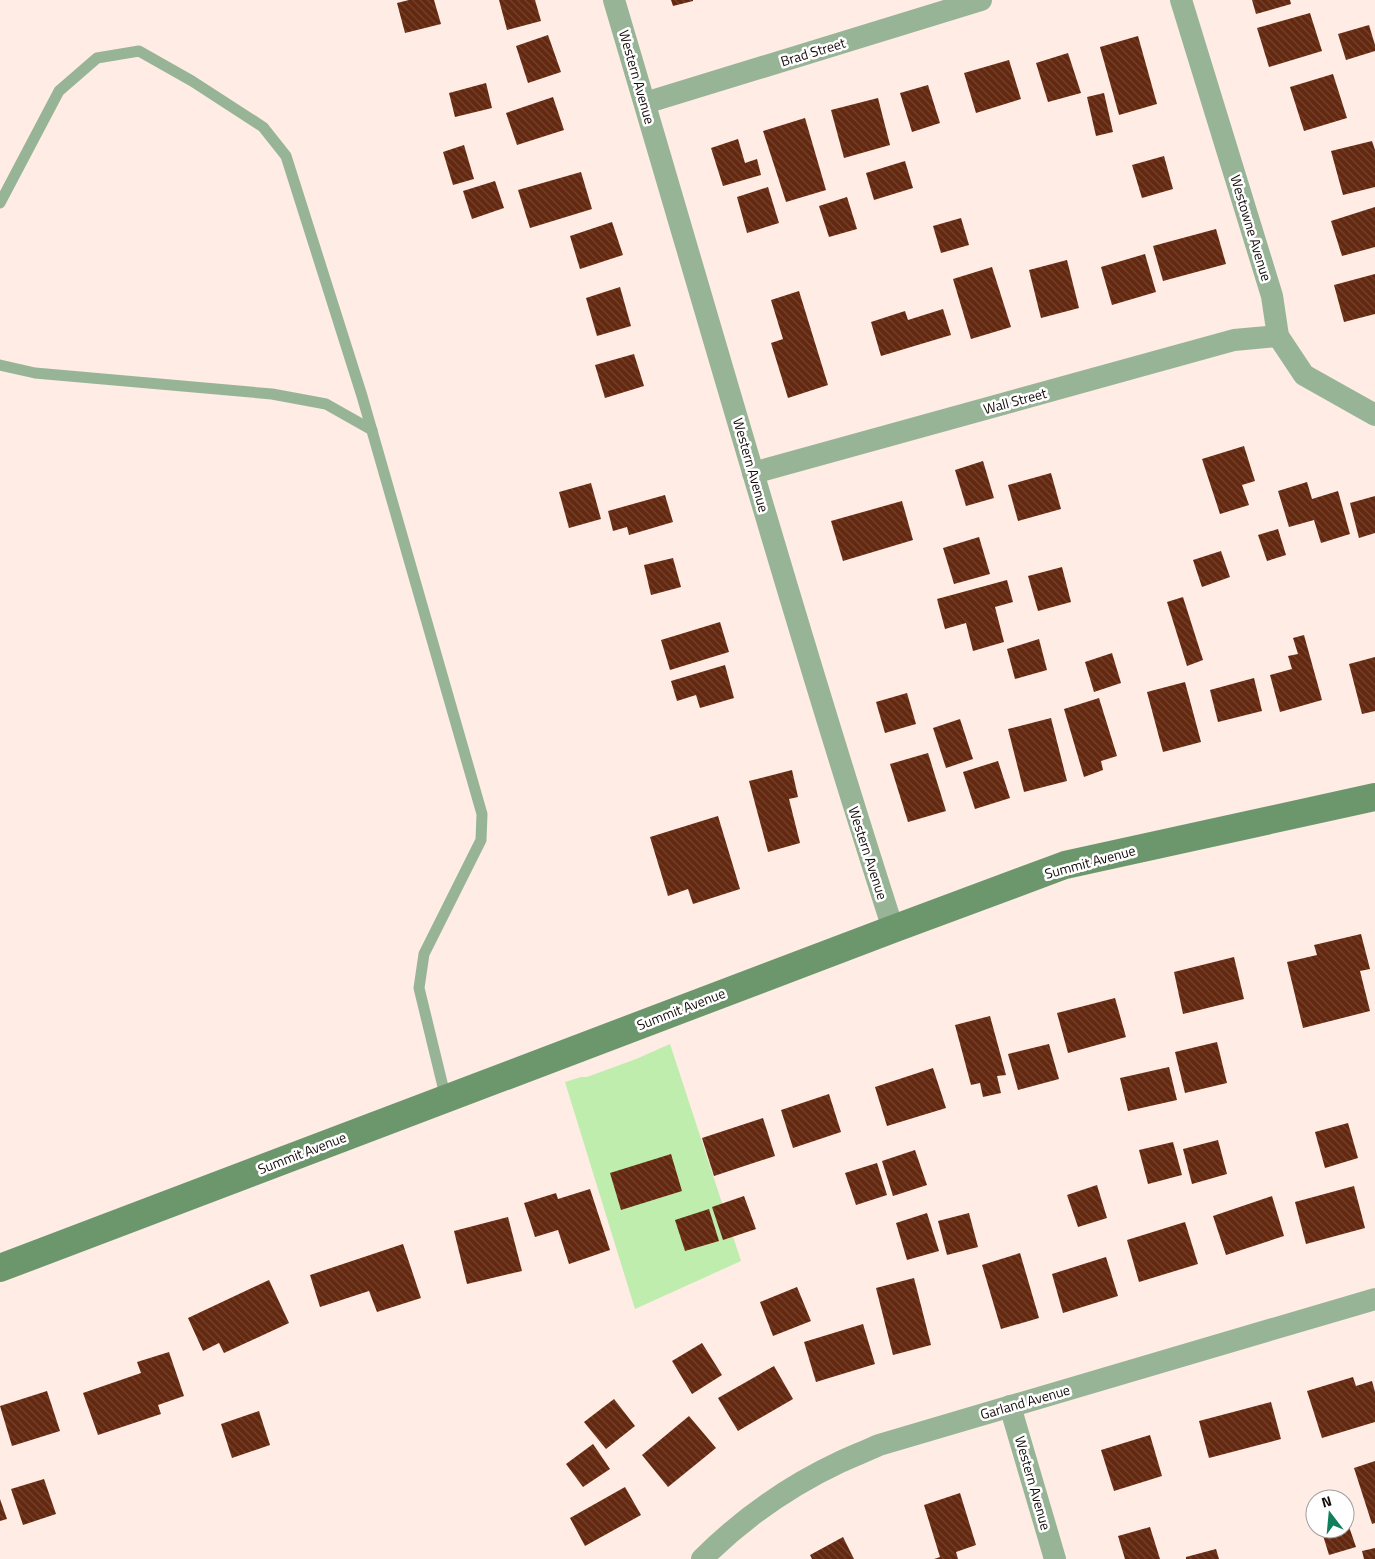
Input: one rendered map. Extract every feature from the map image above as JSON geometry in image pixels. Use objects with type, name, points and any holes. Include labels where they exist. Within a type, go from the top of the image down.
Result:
[{"type":"main road","name":"Summit Avenue","points":[[0,1268],[1065,865],[1375,797]]},
{"type":"street","name":"Western Avenue","points":[[614,0],[753,473],[861,832],[893,929]]},
{"type":"street","name":"Brad Street","points":[[645,103],[981,0]]},
{"type":"street","name":"Westowne Avenue","points":[[1181,0],[1272,296],[1278,336],[1304,375],[1375,414]]},
{"type":"street","name":"Wall Street","points":[[753,473],[1234,340],[1278,336]]},
{"type":"street","name":"Garland Avenue","points":[[702,1559],[735,1529],[776,1497],[840,1462],[879,1446],[1375,1299]]},
{"type":"street","name":"Western Avenue","points":[[1010,1406],[1055,1559]]},
{"type":"lane","points":[[0,202],[59,92],[97,58],[139,51],[192,81],[263,127],[286,156],[372,430],[482,814],[481,840],[424,954],[419,988],[446,1099]]},
{"type":"lane","points":[[0,365],[35,372],[272,394],[326,404],[372,430]]},
{"type":"green space","points":[[670,1044],[741,1261],[635,1309],[565,1082],[587,1077]]},
{"type":"building","points":[[409,0],[434,0],[441,24],[405,33],[397,3]]},
{"type":"building","points":[[499,0],[535,0],[541,21],[507,30]]},
{"type":"building","points":[[671,0],[693,0],[693,1],[673,6]]},
{"type":"building","points":[[1252,0],[1290,0],[1291,4],[1256,14]]},
{"type":"building","points":[[1310,13],[1322,51],[1269,67],[1257,28]]},
{"type":"building","points":[[1369,25],[1375,51],[1346,60],[1338,34]]},
{"type":"building","points":[[548,35],[561,72],[528,83],[516,46]]},
{"type":"building","points":[[1138,36],[1157,104],[1119,115],[1100,47]]},
{"type":"building","points":[[1068,53],[1081,93],[1048,102],[1036,63]]},
{"type":"building","points":[[1009,60],[1021,99],[976,113],[964,73]]},
{"type":"building","points":[[1333,74],[1347,118],[1304,131],[1290,87]]},
{"type":"building","points":[[486,83],[492,108],[455,117],[449,93]]},
{"type":"building","points":[[928,85],[940,123],[912,132],[900,93]]},
{"type":"building","points":[[1104,93],[1113,132],[1096,136],[1087,97]]},
{"type":"building","points":[[553,97],[564,130],[517,145],[506,113]]},
{"type":"building","points":[[878,98],[890,145],[844,158],[831,110]]},
{"type":"building","points":[[805,118],[826,190],[786,202],[763,131]]},
{"type":"building","points":[[738,139],[745,163],[757,159],[761,175],[723,186],[711,148]]},
{"type":"building","points":[[1372,141],[1375,150],[1375,187],[1343,195],[1331,151]]},
{"type":"building","points":[[464,145],[474,179],[453,185],[443,152]]},
{"type":"building","points":[[1164,156],[1173,189],[1142,198],[1132,165]]},
{"type":"building","points":[[905,161],[913,188],[874,200],[866,173]]},
{"type":"building","points":[[581,172],[592,209],[530,228],[518,190]]},
{"type":"building","points":[[495,181],[504,208],[472,219],[463,191]]},
{"type":"building","points":[[768,187],[779,223],[747,233],[737,197]]},
{"type":"building","points":[[847,197],[857,229],[829,237],[819,206]]},
{"type":"building","points":[[1375,207],[1375,247],[1342,256],[1331,221]]},
{"type":"building","points":[[961,218],[969,245],[941,253],[933,226]]},
{"type":"building","points":[[612,222],[623,255],[580,269],[570,236]]},
{"type":"building","points":[[1216,229],[1226,264],[1163,281],[1153,246]]},
{"type":"building","points":[[1145,254],[1156,292],[1112,305],[1101,267]]},
{"type":"building","points":[[1067,260],[1079,308],[1041,318],[1029,270]]},
{"type":"building","points":[[992,267],[1011,327],[971,339],[953,279]]},
{"type":"building","points":[[1375,274],[1375,314],[1344,322],[1334,285]]},
{"type":"building","points":[[620,287],[631,326],[597,336],[586,298]]},
{"type":"building","points":[[799,291],[828,385],[788,398],[771,343],[783,339],[771,300]]},
{"type":"building","points":[[943,309],[951,335],[881,356],[871,322],[905,311],[908,320]]},
{"type":"building","points":[[634,354],[644,386],[605,398],[595,365]]},
{"type":"building","points":[[1244,446],[1255,481],[1242,485],[1249,505],[1220,514],[1202,459]]},
{"type":"building","points":[[983,461],[994,498],[966,506],[955,470]]},
{"type":"building","points":[[1051,473],[1061,509],[1018,521],[1008,485]]},
{"type":"building","points":[[1307,482],[1312,499],[1338,491],[1350,534],[1321,543],[1314,520],[1289,527],[1278,491]]},
{"type":"building","points":[[591,483],[601,519],[569,528],[559,492]]},
{"type":"building","points":[[665,495],[673,522],[629,535],[627,527],[613,531],[608,511]]},
{"type":"building","points":[[1375,496],[1375,533],[1359,538],[1350,503]]},
{"type":"building","points":[[902,501],[913,540],[843,561],[831,521]]},
{"type":"building","points":[[1278,529],[1286,555],[1267,561],[1258,535]]},
{"type":"building","points":[[979,537],[990,574],[954,584],[943,548]]},
{"type":"building","points":[[1221,551],[1230,577],[1202,587],[1193,560]]},
{"type":"building","points":[[673,558],[681,587],[651,595],[644,565]]},
{"type":"building","points":[[1062,567],[1071,602],[1038,611],[1028,576]]},
{"type":"building","points":[[1007,580],[1013,602],[995,607],[1004,642],[973,651],[966,623],[945,629],[937,599]]},
{"type":"building","points":[[1183,597],[1203,660],[1187,666],[1167,602]]},
{"type":"building","points":[[720,622],[729,652],[670,670],[661,640]]},
{"type":"building","points":[[1304,635],[1322,700],[1280,712],[1270,675],[1292,669],[1288,656],[1298,654],[1293,638]]},
{"type":"building","points":[[1039,639],[1047,670],[1015,679],[1007,649]]},
{"type":"building","points":[[1112,653],[1121,683],[1094,692],[1085,662]]},
{"type":"building","points":[[1375,657],[1375,711],[1362,714],[1349,664]]},
{"type":"building","points":[[725,665],[734,698],[700,708],[696,695],[677,701],[671,681]]},
{"type":"building","points":[[1254,678],[1262,711],[1218,722],[1210,690]]},
{"type":"building","points":[[1185,682],[1201,742],[1163,752],[1147,692]]},
{"type":"building","points":[[907,693],[916,724],[885,733],[876,702]]},
{"type":"building","points":[[1099,698],[1117,756],[1101,761],[1103,770],[1084,777],[1064,709]]},
{"type":"building","points":[[1051,718],[1067,781],[1024,792],[1008,729]]},
{"type":"building","points":[[960,719],[973,759],[946,768],[933,728]]},
{"type":"building","points":[[928,753],[946,811],[908,822],[890,764]]},
{"type":"building","points":[[998,761],[1010,798],[975,809],[963,772]]},
{"type":"building","points":[[792,770],[798,797],[789,799],[800,843],[768,852],[749,781]]},
{"type":"building","points":[[718,816],[740,889],[693,904],[688,889],[668,896],[650,837]]},
{"type":"building","points":[[1361,934],[1370,969],[1360,971],[1370,1011],[1303,1028],[1287,962],[1317,955],[1314,945]]},
{"type":"building","points":[[1234,957],[1244,999],[1183,1014],[1174,972]]},
{"type":"building","points":[[1115,998],[1126,1037],[1068,1053],[1057,1013]]},
{"type":"building","points":[[990,1016],[1006,1075],[997,1076],[1001,1093],[983,1097],[980,1083],[971,1085],[955,1025]]},
{"type":"building","points":[[1217,1042],[1227,1083],[1185,1093],[1175,1052]]},
{"type":"building","points":[[1049,1044],[1059,1079],[1018,1090],[1008,1054]]},
{"type":"building","points":[[1169,1067],[1177,1100],[1128,1111],[1120,1078]]},
{"type":"building","points":[[933,1068],[946,1108],[887,1126],[875,1087]]},
{"type":"building","points":[[829,1094],[841,1132],[793,1148],[781,1110]]},
{"type":"building","points":[[763,1118],[775,1156],[714,1176],[702,1138]]},
{"type":"building","points":[[1348,1123],[1358,1158],[1325,1168],[1315,1132]]},
{"type":"building","points":[[1218,1140],[1227,1174],[1192,1184],[1183,1149]]},
{"type":"building","points":[[1173,1142],[1182,1175],[1148,1184],[1139,1150]]},
{"type":"building","points":[[915,1150],[927,1185],[893,1196],[882,1161]]},
{"type":"building","points":[[671,1154],[682,1191],[621,1210],[610,1173]]},
{"type":"building","points":[[877,1163],[887,1195],[856,1205],[845,1173]]},
{"type":"building","points":[[1097,1185],[1107,1218],[1078,1227],[1067,1195]]},
{"type":"building","points":[[1354,1186],[1365,1228],[1306,1244],[1295,1202]]},
{"type":"building","points":[[590,1189],[610,1250],[569,1264],[558,1230],[535,1237],[524,1203],[556,1193],[558,1199]]},
{"type":"building","points":[[744,1196],[756,1229],[723,1240],[712,1207]]},
{"type":"building","points":[[1272,1196],[1284,1236],[1226,1255],[1213,1216]]},
{"type":"building","points":[[709,1209],[719,1241],[685,1251],[675,1220]]},
{"type":"building","points":[[927,1213],[939,1251],[907,1260],[896,1223]]},
{"type":"building","points":[[969,1213],[978,1247],[947,1255],[938,1221]]},
{"type":"building","points":[[508,1217],[522,1271],[467,1284],[454,1231]]},
{"type":"building","points":[[1185,1222],[1198,1264],[1139,1282],[1127,1240]]},
{"type":"building","points":[[403,1244],[421,1298],[377,1312],[369,1291],[320,1307],[310,1275]]},
{"type":"building","points":[[1020,1253],[1039,1318],[1001,1329],[982,1265]]},
{"type":"building","points":[[1106,1257],[1118,1296],[1063,1313],[1052,1274]]},
{"type":"building","points":[[914,1278],[931,1345],[893,1355],[876,1288]]},
{"type":"building","points":[[269,1280],[289,1323],[224,1353],[219,1343],[203,1351],[188,1318]]},
{"type":"building","points":[[797,1287],[811,1321],[773,1336],[760,1302]]},
{"type":"building","points":[[863,1324],[875,1364],[816,1382],[804,1342]]},
{"type":"building","points":[[702,1343],[722,1375],[692,1394],[672,1361]]},
{"type":"building","points":[[169,1352],[184,1396],[158,1405],[161,1414],[98,1435],[83,1393],[141,1373],[137,1362]]},
{"type":"building","points":[[774,1366],[793,1399],[738,1431],[718,1398]]},
{"type":"building","points":[[1353,1377],[1356,1386],[1372,1381],[1375,1392],[1375,1422],[1322,1438],[1307,1391]]},
{"type":"building","points":[[47,1391],[60,1431],[12,1446],[0,1406]]},
{"type":"building","points":[[614,1399],[635,1426],[606,1449],[584,1422]]},
{"type":"building","points":[[1271,1402],[1281,1439],[1209,1458],[1199,1421]]},
{"type":"building","points":[[259,1411],[270,1445],[232,1458],[221,1424]]},
{"type":"building","points":[[689,1416],[716,1448],[668,1487],[642,1455]]},
{"type":"building","points":[[1150,1435],[1162,1476],[1114,1491],[1101,1450]]},
{"type":"building","points":[[593,1444],[610,1469],[583,1487],[566,1464]]},
{"type":"building","points":[[1375,1461],[1375,1523],[1372,1524],[1354,1468]]},
{"type":"building","points":[[44,1479],[56,1514],[23,1525],[11,1489]]},
{"type":"building","points":[[625,1487],[641,1515],[585,1546],[570,1518]]},
{"type":"building","points":[[960,1493],[976,1545],[956,1552],[958,1559],[934,1559],[940,1557],[924,1505]]},
{"type":"building","points":[[0,1499],[7,1519],[0,1521]]},
{"type":"building","points":[[1150,1527],[1160,1559],[1125,1559],[1118,1536]]},
{"type":"building","points":[[843,1537],[854,1559],[812,1559],[810,1555]]},
{"type":"building","points":[[1324,1539],[1353,1539],[1356,1547],[1329,1555]]},
{"type":"building","points":[[1375,1548],[1375,1559],[1364,1559],[1362,1551]]},
{"type":"building","points":[[1216,1549],[1219,1559],[1186,1559],[1186,1557]]}]
